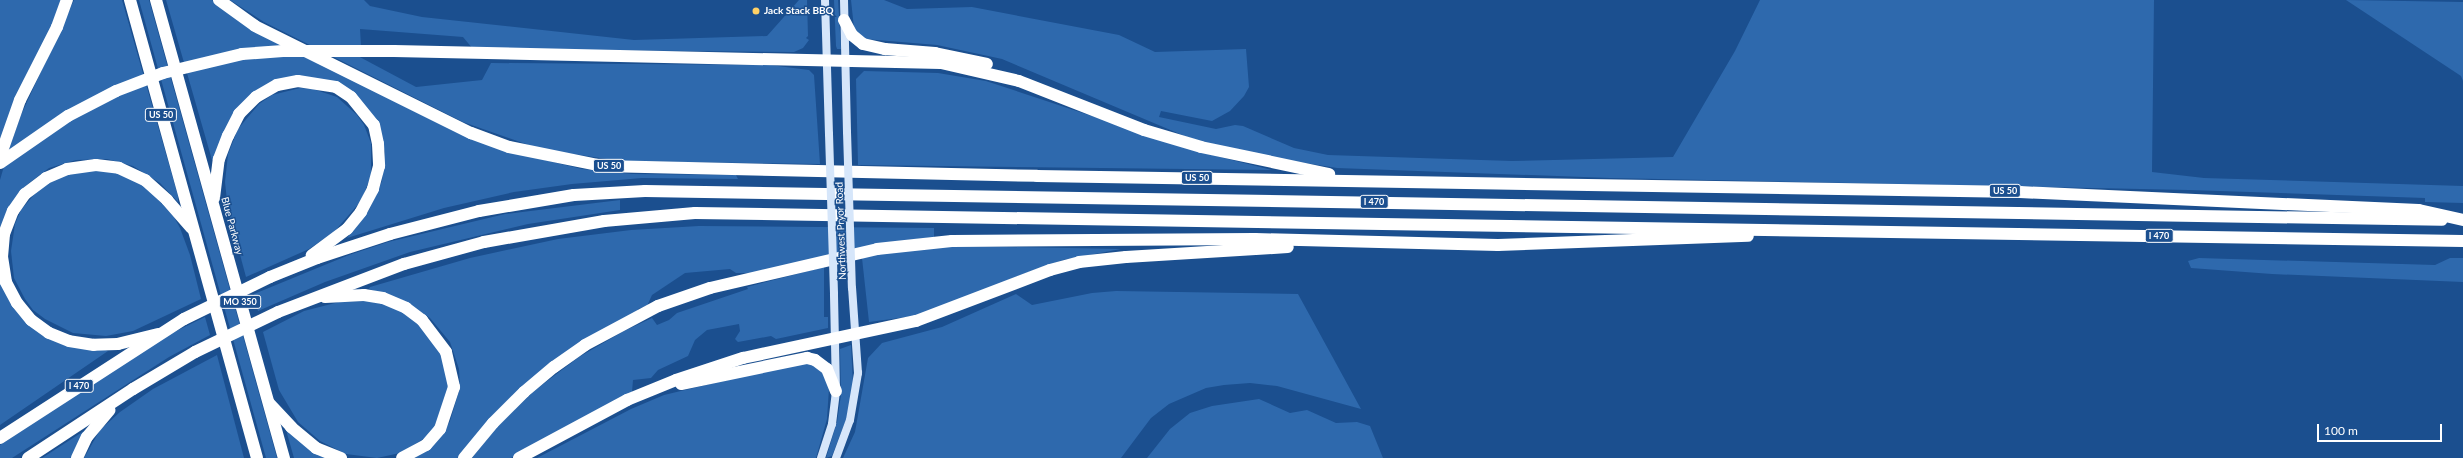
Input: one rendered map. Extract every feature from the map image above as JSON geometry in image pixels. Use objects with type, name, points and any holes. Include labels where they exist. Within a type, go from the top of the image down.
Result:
[{"type":"highway","points":[[0,157],[20,100],[57,27],[67,0]]},
{"type":"highway","name":"US 50","points":[[130,0],[256,458]]},
{"type":"highway","name":"Blue Parkway","points":[[156,0],[284,458]]},
{"type":"highway","name":"US 50","points":[[219,0],[255,26],[471,133],[524,150],[602,166],[1030,176],[1356,180],[2020,192],[2419,210],[2463,220]]},
{"type":"highway","points":[[844,20],[852,35],[863,44],[968,59],[1022,76],[1067,99]]},
{"type":"highway","points":[[0,164],[68,116],[116,91],[163,73],[242,54],[283,51],[394,51],[914,61],[969,68],[1019,81],[1144,130],[1201,147],[1356,180]]},
{"type":"highway","points":[[213,203],[219,159],[228,136],[239,114],[256,96],[277,85],[298,81],[336,88],[351,97],[374,125],[378,144],[379,166],[373,189],[361,212],[347,229],[294,266]]},
{"type":"highway","points":[[158,334],[118,344],[94,345],[69,341],[49,333],[31,320],[17,303],[6,282],[2,257],[4,234],[14,211],[25,194],[46,178],[66,169],[96,165],[119,168],[145,180],[167,200],[193,230]]},
{"type":"highway","name":"I 470","points":[[0,438],[158,334],[184,319],[294,266],[390,234],[479,211],[574,195],[645,191],[2463,220]]},
{"type":"highway","name":"I 470","points":[[28,458],[132,389],[195,352],[306,300],[404,264],[484,242],[604,221],[688,214],[2463,241]]},
{"type":"highway","points":[[464,458],[493,423],[524,392],[585,345],[658,306],[710,288],[878,249],[938,242],[1255,239],[1357,243],[1577,244],[1856,231]]},
{"type":"highway","points":[[519,458],[647,392],[743,358],[835,338],[857,335],[916,321],[1050,270],[1079,262],[1357,243]]},
{"type":"highway","points":[[306,300],[348,296],[382,298],[406,308],[422,320],[446,352],[454,387],[443,422],[426,445],[402,458]]},
{"type":"highway","points":[[647,392],[799,358],[815,360],[827,369],[836,392]]},
{"type":"highway","points":[[77,458],[100,420],[132,389]]},
{"type":"highway","points":[[267,400],[292,427],[316,448],[341,458]]},
{"type":"main road","name":"Northwest Pryor Road","points":[[821,458],[832,424],[836,392],[825,0]]},
{"type":"main road","name":"Northwest Pryor Road","points":[[836,458],[850,420],[855,397],[857,335],[852,288],[844,0]]},
{"type":"shaded area","points":[[0,0],[63,0],[0,145]]},
{"type":"shaded area","points":[[74,0],[122,0],[178,196],[178,202],[160,183],[133,166],[107,159],[76,160],[49,168],[21,190],[0,234],[0,180],[9,149],[21,115]]},
{"type":"shaded area","points":[[139,0],[149,0],[277,458],[266,458]]},
{"type":"shaded area","points":[[166,0],[212,0],[222,8],[507,151],[582,169],[632,174],[736,175],[738,179],[642,178],[572,184],[514,192],[444,208],[347,238],[369,210],[382,181],[385,152],[378,126],[324,80],[253,94],[216,160],[212,160]]},
{"type":"shaded area","points":[[230,0],[364,0],[370,6],[422,17],[634,40],[767,36],[799,0],[807,0],[808,36],[806,38],[809,40],[803,48],[794,52],[473,49],[463,37],[360,29],[361,46],[356,55],[416,87],[482,80],[491,63],[770,65],[809,70],[814,75],[820,164],[620,161],[540,149],[463,122],[264,22]]},
{"type":"shaded area","points":[[834,0],[838,0],[841,49],[837,49],[836,46]]},
{"type":"shaded area","points":[[851,0],[884,0],[907,9],[972,7],[1119,35],[1155,52],[1246,49],[1249,87],[1244,96],[1230,111],[1212,121],[1161,111],[1159,117],[1216,129],[1235,125],[1243,126],[1294,148],[1328,155],[1512,161],[1673,157],[1735,51],[1760,0],[2154,0],[2152,172],[2204,178],[2463,186],[2463,203],[2425,202],[2425,198],[2189,190],[1610,178],[1337,168],[1247,154],[1187,137],[1002,59],[937,45],[865,39],[857,34],[854,28]]},
{"type":"shaded area","points":[[2346,0],[2463,2],[2463,81],[2461,76]]},
{"type":"shaded area","points":[[864,71],[938,73],[986,81],[1204,153],[1272,170],[858,165],[856,79]]},
{"type":"shaded area","points":[[300,88],[313,89],[337,97],[357,115],[364,125],[371,143],[371,176],[361,201],[334,232],[309,249],[246,277],[228,210],[225,182],[228,154],[238,129],[259,104],[272,95]]},
{"type":"shaded area","points":[[78,170],[110,170],[146,186],[174,217],[180,228],[190,255],[201,299],[133,331],[106,336],[73,333],[45,319],[33,310],[25,299],[14,278],[11,251],[15,224],[21,210],[38,190],[48,182]]},
{"type":"shaded area","points":[[620,200],[620,210],[528,224],[410,252],[325,282],[258,311],[254,294],[349,255],[388,242],[505,214]]},
{"type":"shaded area","points":[[699,226],[934,228],[934,237],[882,243],[756,273],[736,273],[730,269],[685,273],[652,295],[647,306],[638,309],[638,312],[597,334],[460,458],[415,458],[443,434],[450,421],[460,388],[459,369],[450,342],[430,318],[406,302],[369,289],[370,287],[470,258],[558,239],[631,230]]},
{"type":"shaded area","points":[[954,246],[1121,249],[1063,260],[1020,275],[960,301],[914,316],[869,322],[862,258],[884,253]]},
{"type":"shaded area","points":[[2199,258],[2435,265],[2450,258],[2463,258],[2463,282],[2272,274],[2191,268],[2188,261]]},
{"type":"shaded area","points":[[0,267],[26,318],[108,351],[0,425]]},
{"type":"shaded area","points":[[824,267],[824,317],[828,317],[828,328],[776,339],[771,336],[738,342],[735,339],[740,331],[739,324],[707,330],[695,340],[688,356],[658,370],[651,378],[633,380],[632,392],[511,458],[472,458],[496,428],[534,391],[579,357],[624,331],[652,318],[657,325],[669,320],[677,313],[748,289],[747,287]]},
{"type":"shaded area","points":[[1116,291],[1298,294],[1361,409],[1277,386],[1250,383],[1224,385],[1206,388],[1169,404],[1151,418],[1121,458],[843,458],[855,432],[868,358],[882,343],[942,327],[1016,294],[1032,305],[1092,293]]},
{"type":"shaded area","points":[[369,301],[393,306],[417,320],[440,345],[450,386],[434,428],[425,438],[400,453],[377,458],[346,454],[320,441],[298,422],[279,390],[263,332],[304,311],[339,302]]},
{"type":"shaded area","points":[[205,317],[210,335],[169,357],[12,458],[0,458],[0,445],[166,336]]},
{"type":"shaded area","points":[[851,345],[853,384],[847,417],[832,456],[826,458],[837,422],[841,395],[840,349]]},
{"type":"shaded area","points":[[217,355],[244,458],[84,458],[100,430],[120,412],[153,389]]},
{"type":"shaded area","points":[[799,363],[814,364],[823,374],[829,388],[827,419],[816,458],[537,458],[631,409],[664,395]]},
{"type":"shaded area","points":[[1259,399],[1290,413],[1307,410],[1336,423],[1357,422],[1370,426],[1383,458],[1147,458],[1170,429],[1190,413],[1212,406]]},
{"type":"shaded area","points":[[284,423],[331,458],[294,458]]},
{"type":"shaded area","points":[[87,429],[71,458],[42,458]]},
{"type":"place","name":"Jack Stack BBQ","points":[[756,11]]}]
